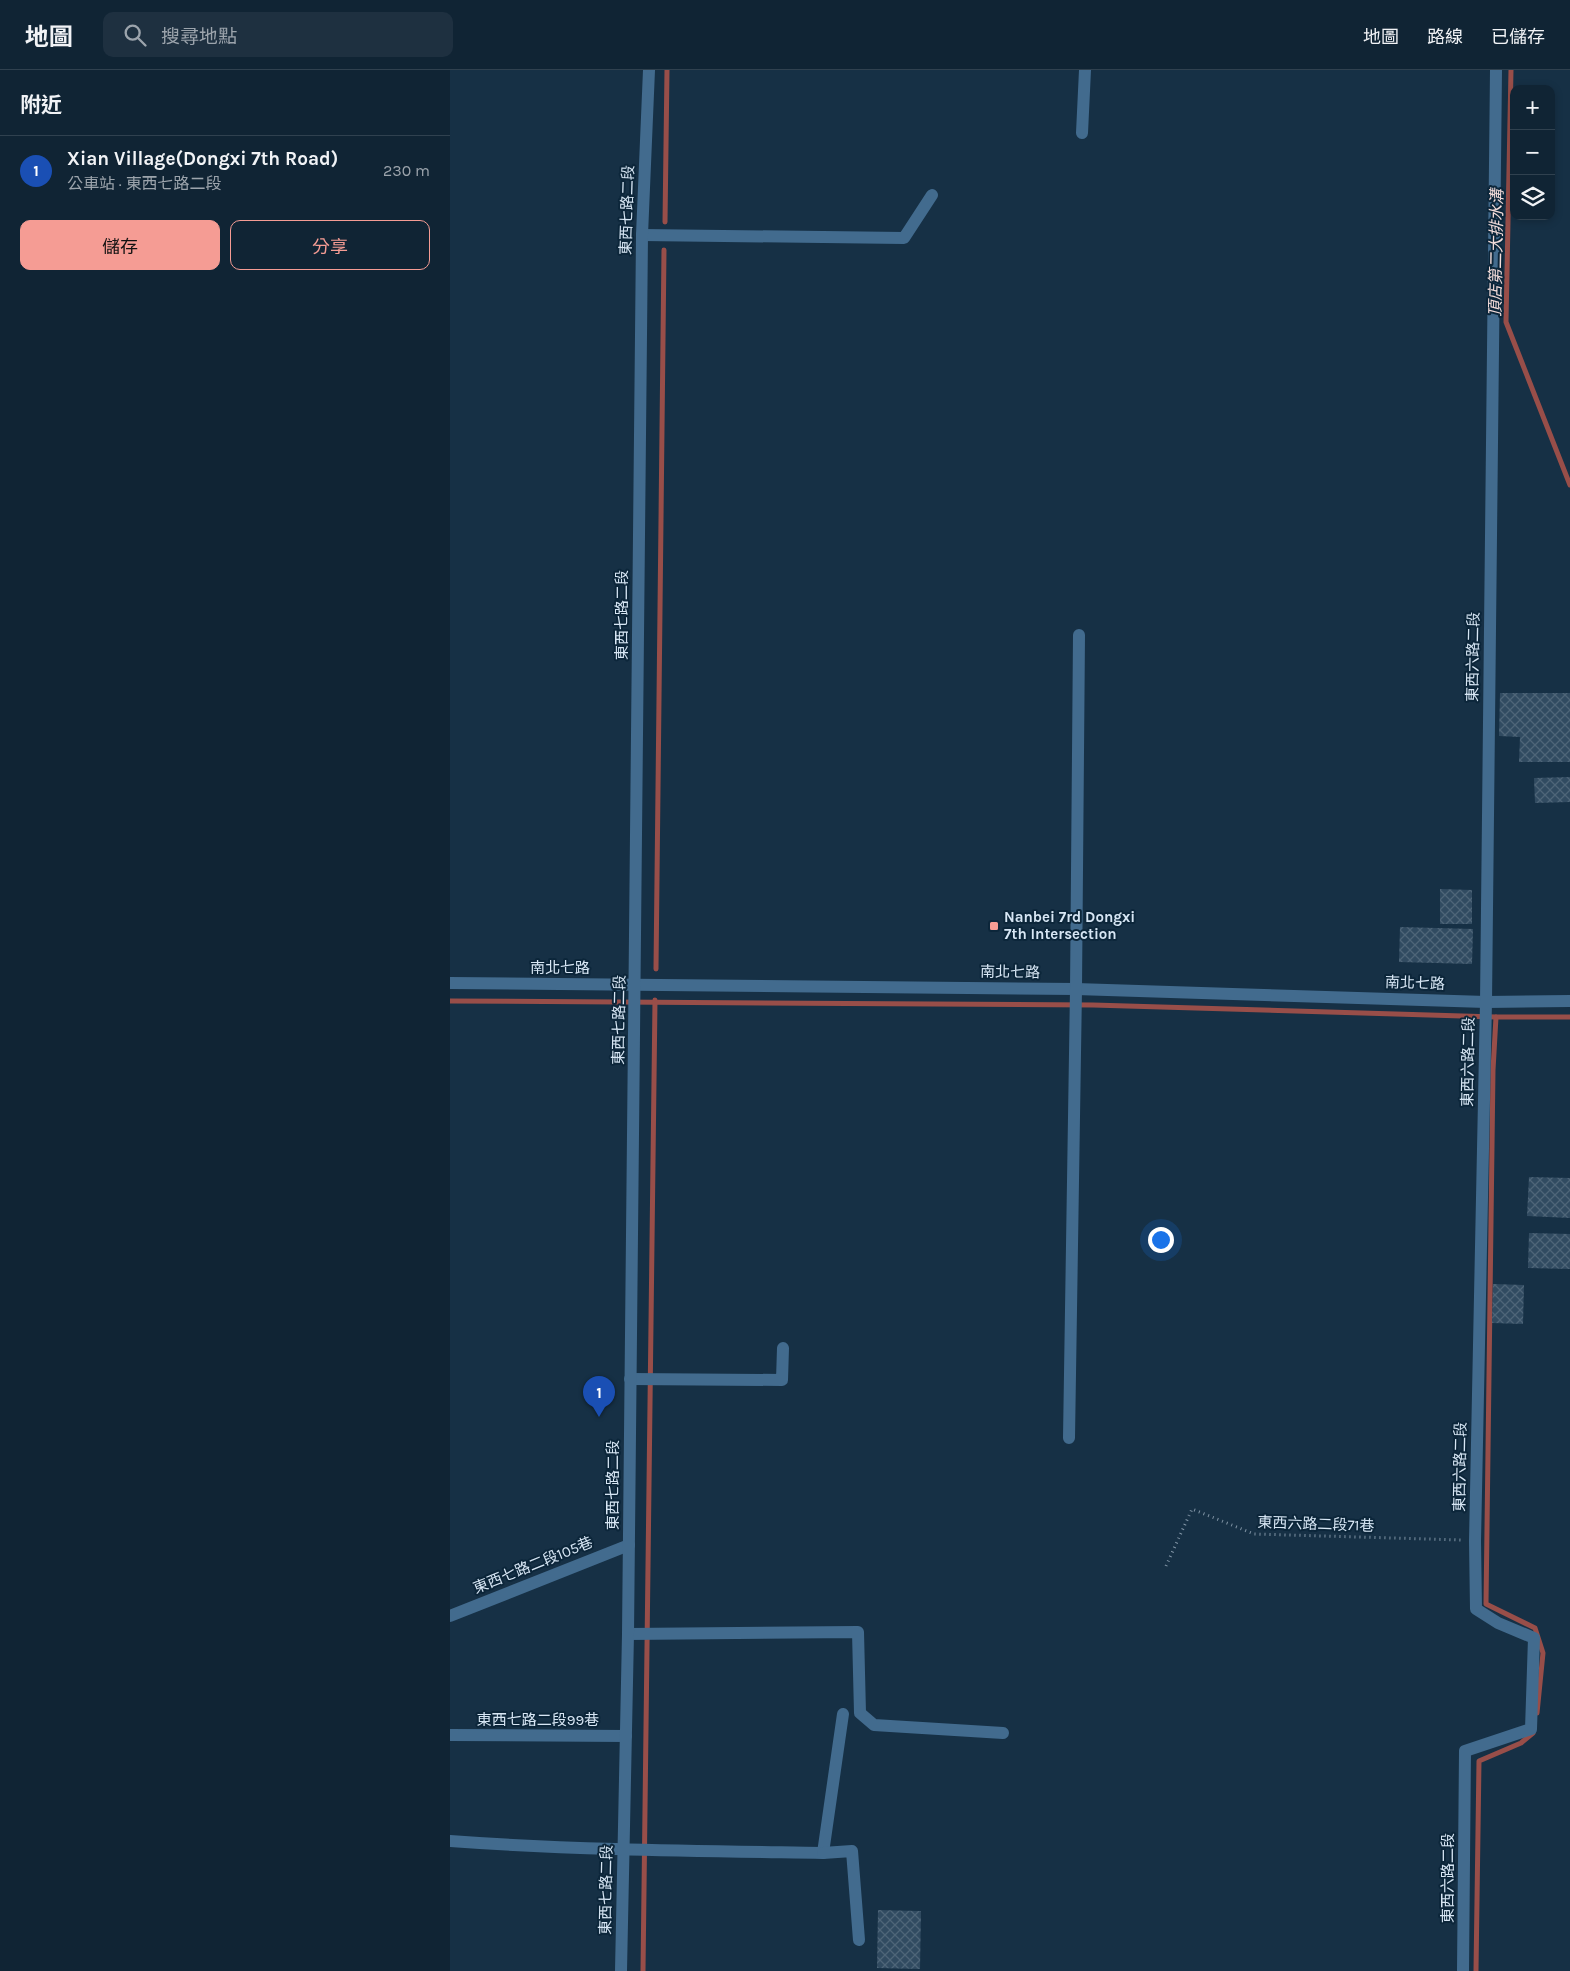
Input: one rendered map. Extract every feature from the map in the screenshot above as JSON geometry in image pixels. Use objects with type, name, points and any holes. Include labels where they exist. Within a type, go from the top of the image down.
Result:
[{"type":"street","name":"東西七路二段","points":[[621,1971],[628,1634],[642,235],[649,70]]},
{"type":"street","points":[[1082,133],[1085,70]]},
{"type":"street","name":"東西六路二段","points":[[1463,1971],[1465,1751],[1531,1730],[1534,1638],[1498,1623],[1476,1609],[1475,1540],[1486,1002],[1496,70]]},
{"type":"street","points":[[642,235],[904,238],[932,195]]},
{"type":"street","points":[[1069,1438],[1079,635]]},
{"type":"street","name":"南北七路","points":[[450,983],[1076,989],[1486,1002],[1570,1001]]},
{"type":"street","points":[[630,1380],[782,1380],[783,1348]]},
{"type":"street","name":"東西七路二段105巷","points":[[450,1616],[629,1545]]},
{"type":"street","points":[[628,1634],[858,1632],[860,1713],[874,1725],[1003,1733]]},
{"type":"street","points":[[823,1853],[844,1714]]},
{"type":"street","name":"東西七路二段99巷","points":[[450,1735],[626,1736]]},
{"type":"street","points":[[450,1841],[515,1846],[623,1849],[852,1852],[859,1940]]},
{"type":"path","name":"東西六路二段71巷","points":[[1166,1566],[1192,1509],[1254,1534],[1475,1540]]},
{"type":"building","points":[[1500,693],[1570,693],[1570,762],[1519,762],[1520,737],[1499,736]]},
{"type":"building","points":[[1570,777],[1570,802],[1535,803],[1534,778]]},
{"type":"building","points":[[1440,889],[1472,890],[1472,924],[1440,924]]},
{"type":"building","points":[[1400,927],[1473,929],[1472,964],[1399,962]]},
{"type":"building","points":[[1529,1177],[1570,1178],[1570,1218],[1527,1216]]},
{"type":"building","points":[[1529,1233],[1570,1234],[1570,1269],[1528,1268]]},
{"type":"building","points":[[1493,1284],[1524,1285],[1523,1324],[1492,1323]]},
{"type":"building","points":[[878,1910],[921,1911],[920,1969],[877,1968]]},
{"type":"waterway","points":[[665,222],[667,70]]},
{"type":"waterway","name":"頂店第二大排水溝","points":[[1511,70],[1506,322],[1570,485]]},
{"type":"waterway","points":[[656,969],[664,250]]},
{"type":"waterway","points":[[643,1971],[655,1000]]},
{"type":"waterway","points":[[450,1001],[1093,1005],[1496,1017],[1570,1017]]},
{"type":"waterway","points":[[1496,1017],[1493,1070],[1486,1604],[1535,1628],[1543,1653],[1537,1713]]},
{"type":"waterway","points":[[1476,1971],[1479,1761],[1521,1743],[1533,1733]]},
{"type":"place","name":"Nanbei 7rd Dongxi 7th Intersection","points":[[994,926]]},
{"type":"place","name":"Xian Village(Dongxi 7th Road)","points":[[599,1417]]}]
